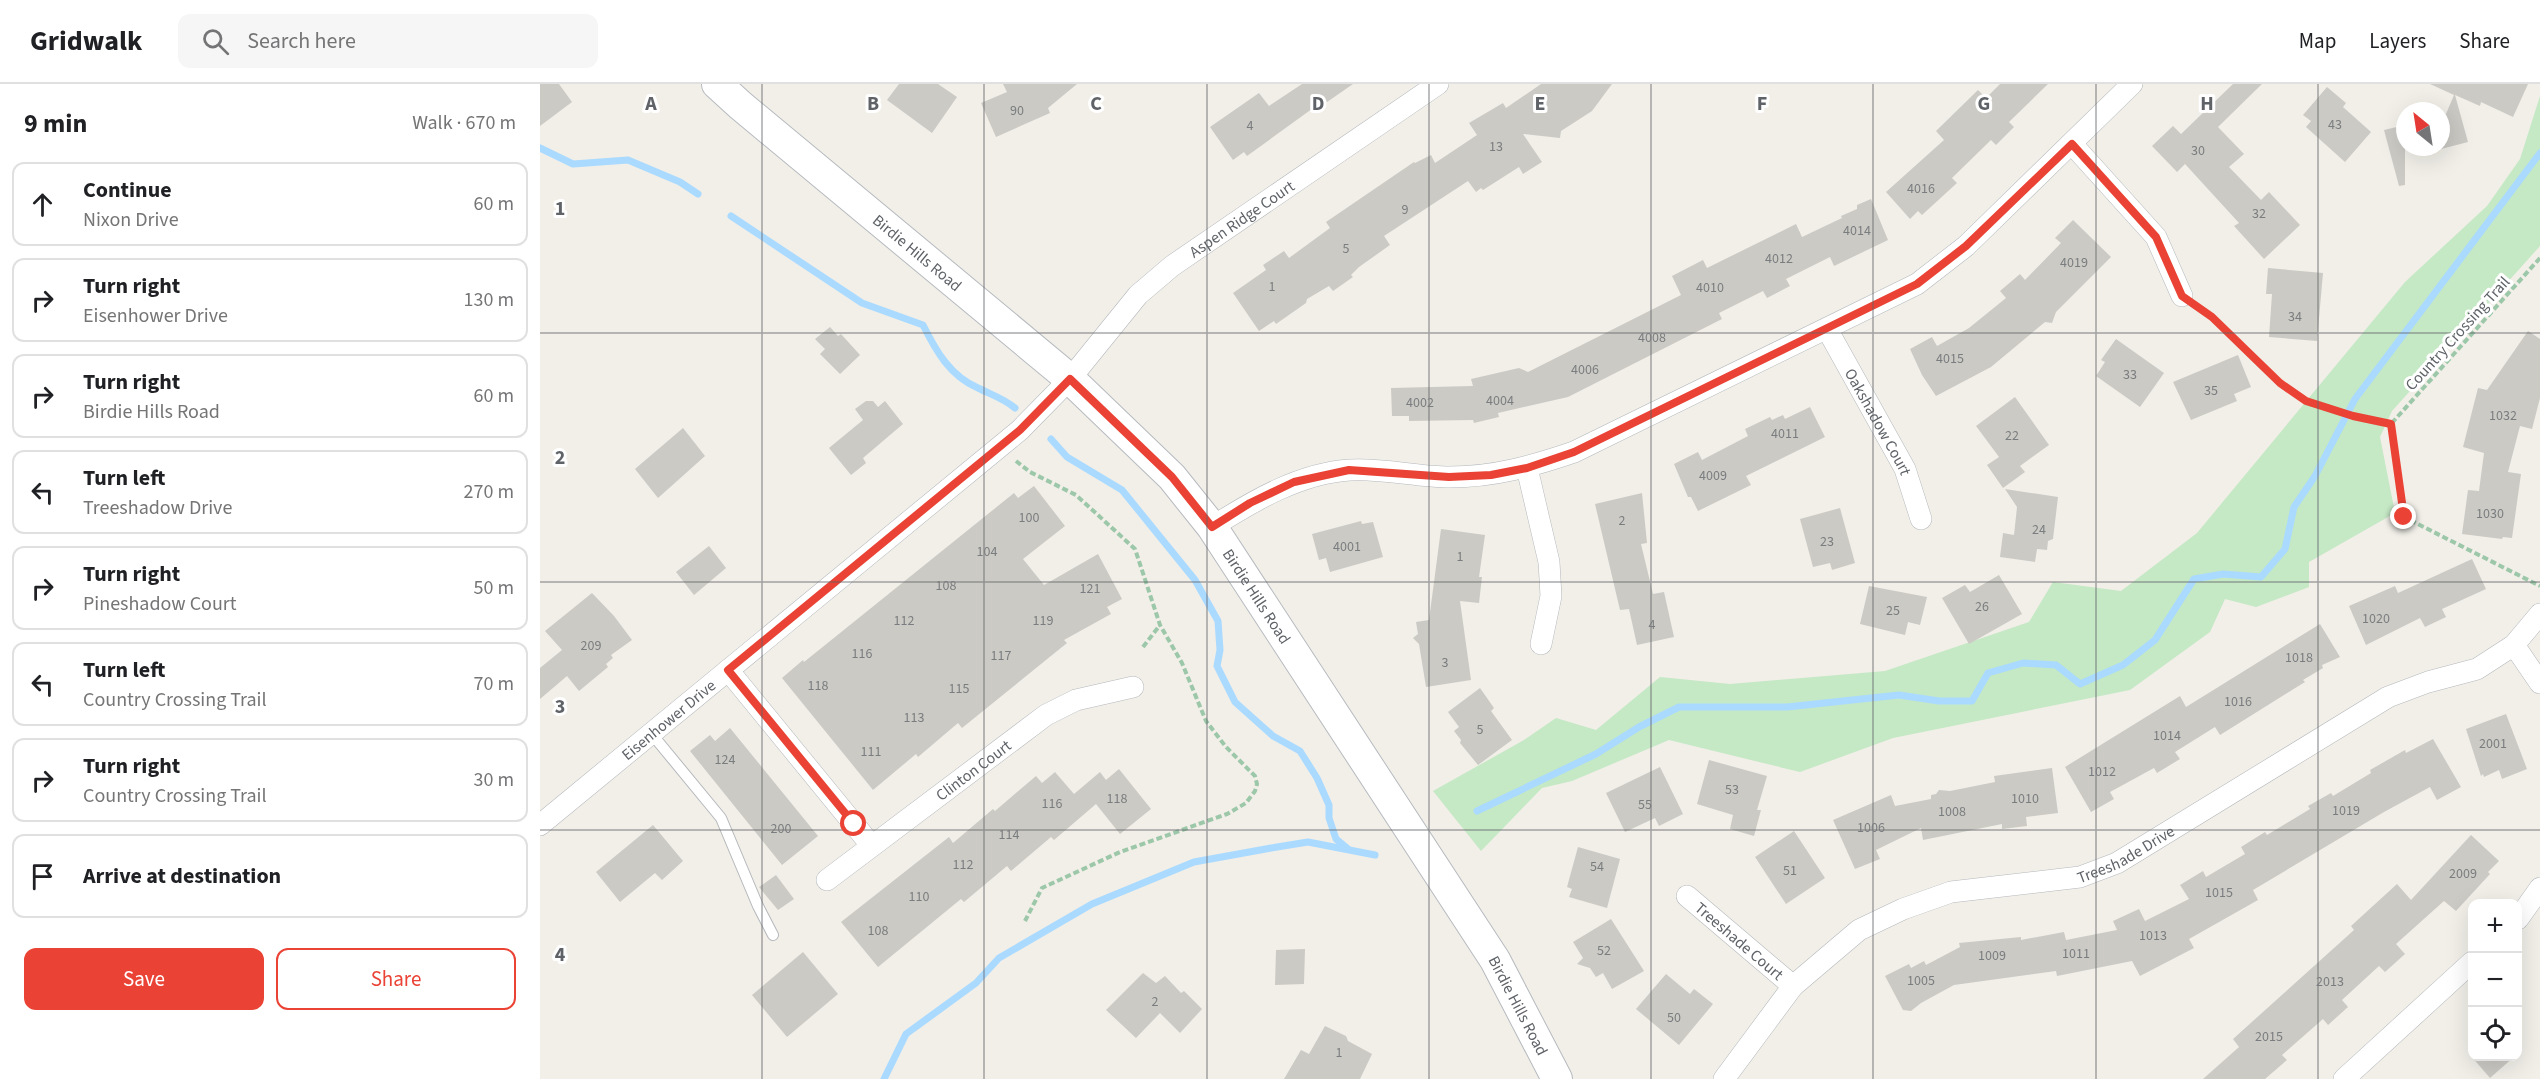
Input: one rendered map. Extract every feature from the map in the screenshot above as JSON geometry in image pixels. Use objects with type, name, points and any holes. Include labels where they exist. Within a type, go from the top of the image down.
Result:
[{"type":"main road","name":"Birdie Hills Road","points":[[717,84],[1070,379],[1172,477],[1212,527],[1495,960],[1557,1079]]},
{"type":"street","name":"Aspen Ridge Court","points":[[1070,379],[1138,295],[1172,266],[1438,84]]},
{"type":"street","points":[[1212,527],[1250,503],[1294,482],[1349,470],[1449,477],[1491,475],[1527,468],[1574,452],[1917,284],[1966,246],[2132,84]]},
{"type":"street","points":[[2072,144],[2156,237],[2182,296]]},
{"type":"street","name":"Oakshadow Court","points":[[1827,329],[1905,469],[1921,519]]},
{"type":"street","name":"Eisenhower Drive","points":[[540,825],[1020,430],[1070,379]]},
{"type":"street","points":[[1527,468],[1549,562],[1551,596],[1540,644]]},
{"type":"street","name":"Treeshade Drive","points":[[1724,1079],[1793,986],[1830,952],[1859,930],[1903,909],[1951,892],[2080,877],[2117,863],[2388,697],[2428,682],[2477,669],[2514,645],[2540,614]]},
{"type":"street","points":[[2514,645],[2540,683]]},
{"type":"street","points":[[728,670],[871,845]]},
{"type":"street","name":"Clinton Court","points":[[827,880],[1046,715],[1076,700],[1133,687]]},
{"type":"street","points":[[2522,912],[2540,888]]},
{"type":"street","name":"Treeshade Court","points":[[1687,896],[1793,986]]},
{"type":"street","points":[[2344,1079],[2468,966]]},
{"type":"lane","points":[[651,734],[721,818],[758,906],[773,935]]},
{"type":"path","name":"Country Crossing Trail","points":[[2391,424],[2540,258]]},
{"type":"path","points":[[2182,296],[2212,317],[2280,383],[2306,401],[2353,416],[2391,424],[2404,517],[2540,586]]},
{"type":"path","points":[[1143,647],[1160,625]]},
{"type":"green space","points":[[2540,96],[2540,246],[2392,411],[2380,437],[2395,513],[2309,562],[2309,587],[2256,607],[2225,599],[2210,632],[2130,690],[1893,738],[1800,772],[1669,740],[1572,781],[1542,788],[1481,851],[1433,791],[1524,740],[1556,718],[1596,730],[1660,677],[1730,684],[1885,671],[2029,622],[2053,582],[2121,591],[2197,533],[2405,282],[2487,206],[2520,159]]},
{"type":"building","points":[[540,84],[559,84],[572,102],[540,126]]},
{"type":"building","points":[[899,84],[938,84],[957,97],[932,133],[887,100]]},
{"type":"building","points":[[1003,84],[1077,84],[1048,108],[1050,113],[996,137],[981,103],[1007,92]]},
{"type":"building","points":[[1302,84],[1353,84],[1317,109],[1316,106],[1247,156],[1244,152],[1233,160],[1210,127],[1259,93],[1269,106]]},
{"type":"building","points":[[1541,84],[1612,84],[1592,111],[1561,131],[1560,138],[1523,134],[1542,162],[1523,174],[1519,167],[1476,192],[1468,181],[1384,236],[1390,245],[1359,267],[1351,275],[1353,277],[1333,291],[1329,286],[1307,299],[1306,303],[1276,324],[1274,321],[1259,331],[1233,293],[1266,270],[1263,265],[1284,251],[1289,258],[1330,228],[1326,222],[1414,162],[1431,155],[1435,163],[1477,135],[1469,123],[1503,103],[1506,108]]},
{"type":"building","points":[[2000,84],[2048,84],[2009,122],[2014,127],[1996,145],[1991,140],[1952,178],[1957,183],[1922,215],[1918,211],[1910,219],[1886,192],[1944,140],[1936,131],[1978,90],[1986,98]]},
{"type":"building","points":[[2233,84],[2262,84],[2218,127],[2244,154],[2229,167],[2261,200],[2269,192],[2300,225],[2264,259],[2234,226],[2239,223],[2185,164],[2177,172],[2152,146],[2173,126],[2181,134]]},
{"type":"building","points":[[2430,84],[2528,84],[2513,117],[2481,102],[2480,106],[2455,95],[2468,142],[2450,147],[2450,104],[2454,95]]},
{"type":"building","points":[[2327,87],[2346,103],[2343,107],[2371,132],[2345,162],[2306,127],[2311,121],[2303,115]]},
{"type":"building","points":[[2396,127],[2396,156],[2405,156],[2405,185],[2399,186],[2384,130]]},
{"type":"building","points":[[1871,199],[1888,240],[1834,266],[1830,257],[1786,279],[1790,286],[1767,298],[1763,291],[1719,313],[1722,319],[1568,397],[1498,413],[1499,417],[1474,423],[1473,420],[1409,421],[1409,416],[1392,416],[1391,388],[1473,386],[1471,379],[1519,368],[1528,372],[1681,295],[1672,276],[1703,260],[1707,268],[1796,224],[1802,237],[1842,218],[1841,216],[1857,209],[1857,205]]},
{"type":"building","points":[[2073,220],[2111,257],[2056,312],[2052,323],[2045,322],[1991,367],[1936,396],[1922,375],[1910,349],[1932,337],[1937,346],[1969,328],[2006,298],[2000,291],[2020,274],[2025,280],[2061,243],[2055,238]]},
{"type":"building","points":[[2268,268],[2323,273],[2317,341],[2269,337],[2272,294],[2266,294]]},
{"type":"building","points":[[830,327],[838,336],[841,334],[860,355],[840,374],[820,354],[825,349],[815,339]]},
{"type":"building","points":[[2528,331],[2540,339],[2540,398],[2532,429],[2520,426],[2508,472],[2521,474],[2512,538],[2462,534],[2468,490],[2479,491],[2484,453],[2463,447],[2478,388],[2487,390]]},
{"type":"building","points":[[2116,339],[2164,373],[2140,407],[2096,376],[2105,362],[2101,360]]},
{"type":"building","points":[[2238,355],[2251,387],[2234,394],[2237,401],[2191,420],[2173,382]]},
{"type":"building","points":[[2015,397],[2049,445],[2020,466],[2025,472],[2003,488],[1987,465],[1999,457],[1976,426]]},
{"type":"building","points":[[866,401],[873,401],[878,407],[885,401],[903,424],[863,458],[866,463],[851,475],[829,448],[863,420],[855,409]]},
{"type":"building","points":[[1810,407],[1825,437],[1746,476],[1751,485],[1698,511],[1691,497],[1688,497],[1674,464],[1698,452],[1702,460],[1748,436],[1745,429],[1770,417],[1772,420],[1783,415],[1785,419]]},
{"type":"building","points":[[683,428],[705,456],[658,498],[635,469]]},
{"type":"building","points":[[1034,486],[1065,526],[1023,559],[1044,585],[1098,554],[1122,599],[1107,607],[1111,614],[1064,640],[1067,643],[962,728],[958,723],[918,757],[916,754],[873,790],[782,678],[1014,493],[1018,498]]},
{"type":"building","points":[[2005,489],[2058,497],[2053,539],[2048,541],[2047,550],[2037,549],[2035,562],[2000,557],[2003,533],[2014,535],[2017,507]]},
{"type":"building","points":[[1642,493],[1647,543],[1641,544],[1653,594],[1664,592],[1674,637],[1637,645],[1629,609],[1620,610],[1595,504]]},
{"type":"building","points":[[1840,508],[1855,563],[1832,570],[1830,563],[1813,567],[1800,519]]},
{"type":"building","points":[[1361,521],[1362,524],[1373,522],[1383,557],[1330,572],[1326,558],[1319,560],[1312,534]]},
{"type":"building","points":[[1441,529],[1485,535],[1479,577],[1482,577],[1479,603],[1460,601],[1471,680],[1426,687],[1419,644],[1413,638],[1418,634],[1416,622],[1429,620]]},
{"type":"building","points":[[709,546],[726,568],[694,595],[676,572]]},
{"type":"building","points":[[2472,559],[2486,589],[2442,609],[2446,617],[2425,627],[2420,618],[2366,645],[2349,606],[2395,586],[2398,593]]},
{"type":"building","points":[[1999,575],[2022,614],[1969,644],[1942,598],[1965,585],[1970,592]]},
{"type":"building","points":[[1869,586],[1927,597],[1920,625],[1908,622],[1905,635],[1860,624]]},
{"type":"building","points":[[592,593],[614,616],[632,640],[611,655],[613,658],[606,664],[608,667],[579,691],[567,676],[540,699],[540,668],[562,650],[545,631]]},
{"type":"building","points":[[2320,624],[2340,657],[2322,665],[2323,668],[2303,680],[2305,682],[2220,735],[2215,727],[2175,752],[2180,759],[2157,773],[2154,768],[2110,792],[2114,799],[2091,812],[2065,767],[2180,696],[2186,707]]},
{"type":"building","points":[[1480,688],[1494,708],[1491,711],[1512,740],[1478,765],[1460,743],[1461,740],[1454,731],[1459,727],[1448,712]]},
{"type":"building","points":[[2506,714],[2527,769],[2502,779],[2499,770],[2484,777],[2483,774],[2481,776],[2466,729]]},
{"type":"building","points":[[730,728],[818,836],[782,865],[690,751],[710,735],[715,741]]},
{"type":"building","points":[[2433,739],[2461,787],[2437,800],[2430,787],[2384,812],[2253,890],[2258,900],[2189,939],[2194,948],[2140,976],[2132,961],[2057,976],[2056,971],[1954,985],[1911,1011],[1903,1010],[1885,976],[1909,964],[1911,968],[1924,961],[1926,965],[1960,947],[1959,943],[2021,937],[2021,940],[2064,932],[2066,940],[2117,930],[2113,921],[2139,909],[2145,921],[2189,899],[2180,885],[2203,871],[2206,877],[2245,854],[2241,847],[2265,832],[2267,835],[2310,809],[2308,806],[2331,793],[2333,796],[2371,773],[2370,770],[2405,750],[2406,753]]},
{"type":"building","points":[[1709,760],[1767,776],[1757,810],[1761,810],[1754,836],[1730,829],[1733,815],[1697,804]]},
{"type":"building","points":[[1660,767],[1683,814],[1659,826],[1655,818],[1625,832],[1606,793]]},
{"type":"building","points":[[2052,768],[2058,813],[2026,817],[2027,826],[2002,829],[2002,824],[1923,840],[1921,828],[1876,850],[1880,859],[1855,869],[1833,820],[1891,795],[1895,806],[1931,799],[1931,795],[1936,794],[1939,790],[1950,791],[1995,782],[1994,776]]},
{"type":"building","points":[[1119,769],[1151,809],[1120,834],[1096,804],[1054,840],[1051,837],[1011,871],[1007,866],[964,902],[961,899],[878,967],[841,922],[949,837],[953,843],[1036,776],[1042,783],[1055,772],[1074,794],[1100,772],[1106,780]]},
{"type":"building","points":[[653,825],[683,861],[662,880],[655,873],[620,902],[596,872]]},
{"type":"building","points":[[1794,831],[1825,878],[1786,904],[1755,857]]},
{"type":"building","points":[[2471,835],[2499,861],[2456,911],[2444,901],[2396,944],[2405,954],[2385,972],[2379,966],[2342,1000],[2348,1007],[2328,1025],[2323,1019],[2282,1055],[2287,1060],[2265,1079],[2203,1079],[2239,1047],[2233,1039],[2354,930],[2351,926],[2397,884],[2411,900]]},
{"type":"building","points":[[1578,847],[1620,859],[1607,908],[1569,897],[1572,889],[1567,887]]},
{"type":"building","points":[[776,875],[794,899],[778,910],[759,887]]},
{"type":"building","points":[[1611,919],[1644,971],[1612,989],[1603,973],[1596,977],[1590,968],[1577,964],[1583,958],[1573,942]]},
{"type":"building","points":[[1305,949],[1304,984],[1275,985],[1276,950]]},
{"type":"building","points":[[803,952],[838,994],[787,1037],[752,995]]},
{"type":"building","points":[[1143,973],[1156,983],[1165,976],[1181,993],[1184,991],[1202,1009],[1180,1033],[1160,1013],[1136,1038],[1106,1010]]},
{"type":"building","points":[[1666,974],[1690,994],[1694,989],[1713,1004],[1679,1045],[1636,1009]]},
{"type":"building","points":[[1325,1026],[1346,1036],[1348,1041],[1372,1054],[1360,1079],[1284,1079],[1301,1050],[1309,1054]]},
{"type":"building","points":[[2475,1061],[2509,1061],[2490,1078]]},
{"type":"waterway","points":[[540,148],[573,164],[628,160],[680,182],[698,194]]},
{"type":"waterway","points":[[1477,811],[1596,754],[1639,727],[1679,707],[1787,707],[1899,695],[1939,701],[1972,701],[1988,673],[2023,663],[2056,665],[2080,684],[2123,665],[2155,640],[2194,579],[2223,574],[2261,577],[2285,549],[2294,507],[2315,476],[2355,399],[2540,153]]},
{"type":"waterway","points":[[731,216],[862,303],[923,325],[945,362],[959,377],[1015,408]]},
{"type":"waterway","points":[[1051,439],[1067,457],[1122,490],[1195,580],[1218,621],[1220,650],[1217,666],[1235,702],[1273,736],[1300,751],[1317,778],[1329,805],[1329,818],[1336,839],[1348,849]]},
{"type":"waterway","points":[[884,1079],[906,1034],[976,983],[999,958],[1092,904],[1194,862],[1277,847],[1308,842],[1375,855]]},
{"type":"route","points":[[854,824],[728,670],[1020,430],[1070,379],[1172,477],[1212,527],[1250,503],[1294,482],[1349,470],[1449,477],[1491,475],[1527,468],[1574,452],[1917,284],[1966,246],[2072,144],[2156,237],[2182,296],[2212,317],[2280,383],[2306,401],[2353,416],[2391,424],[2404,517]]}]
